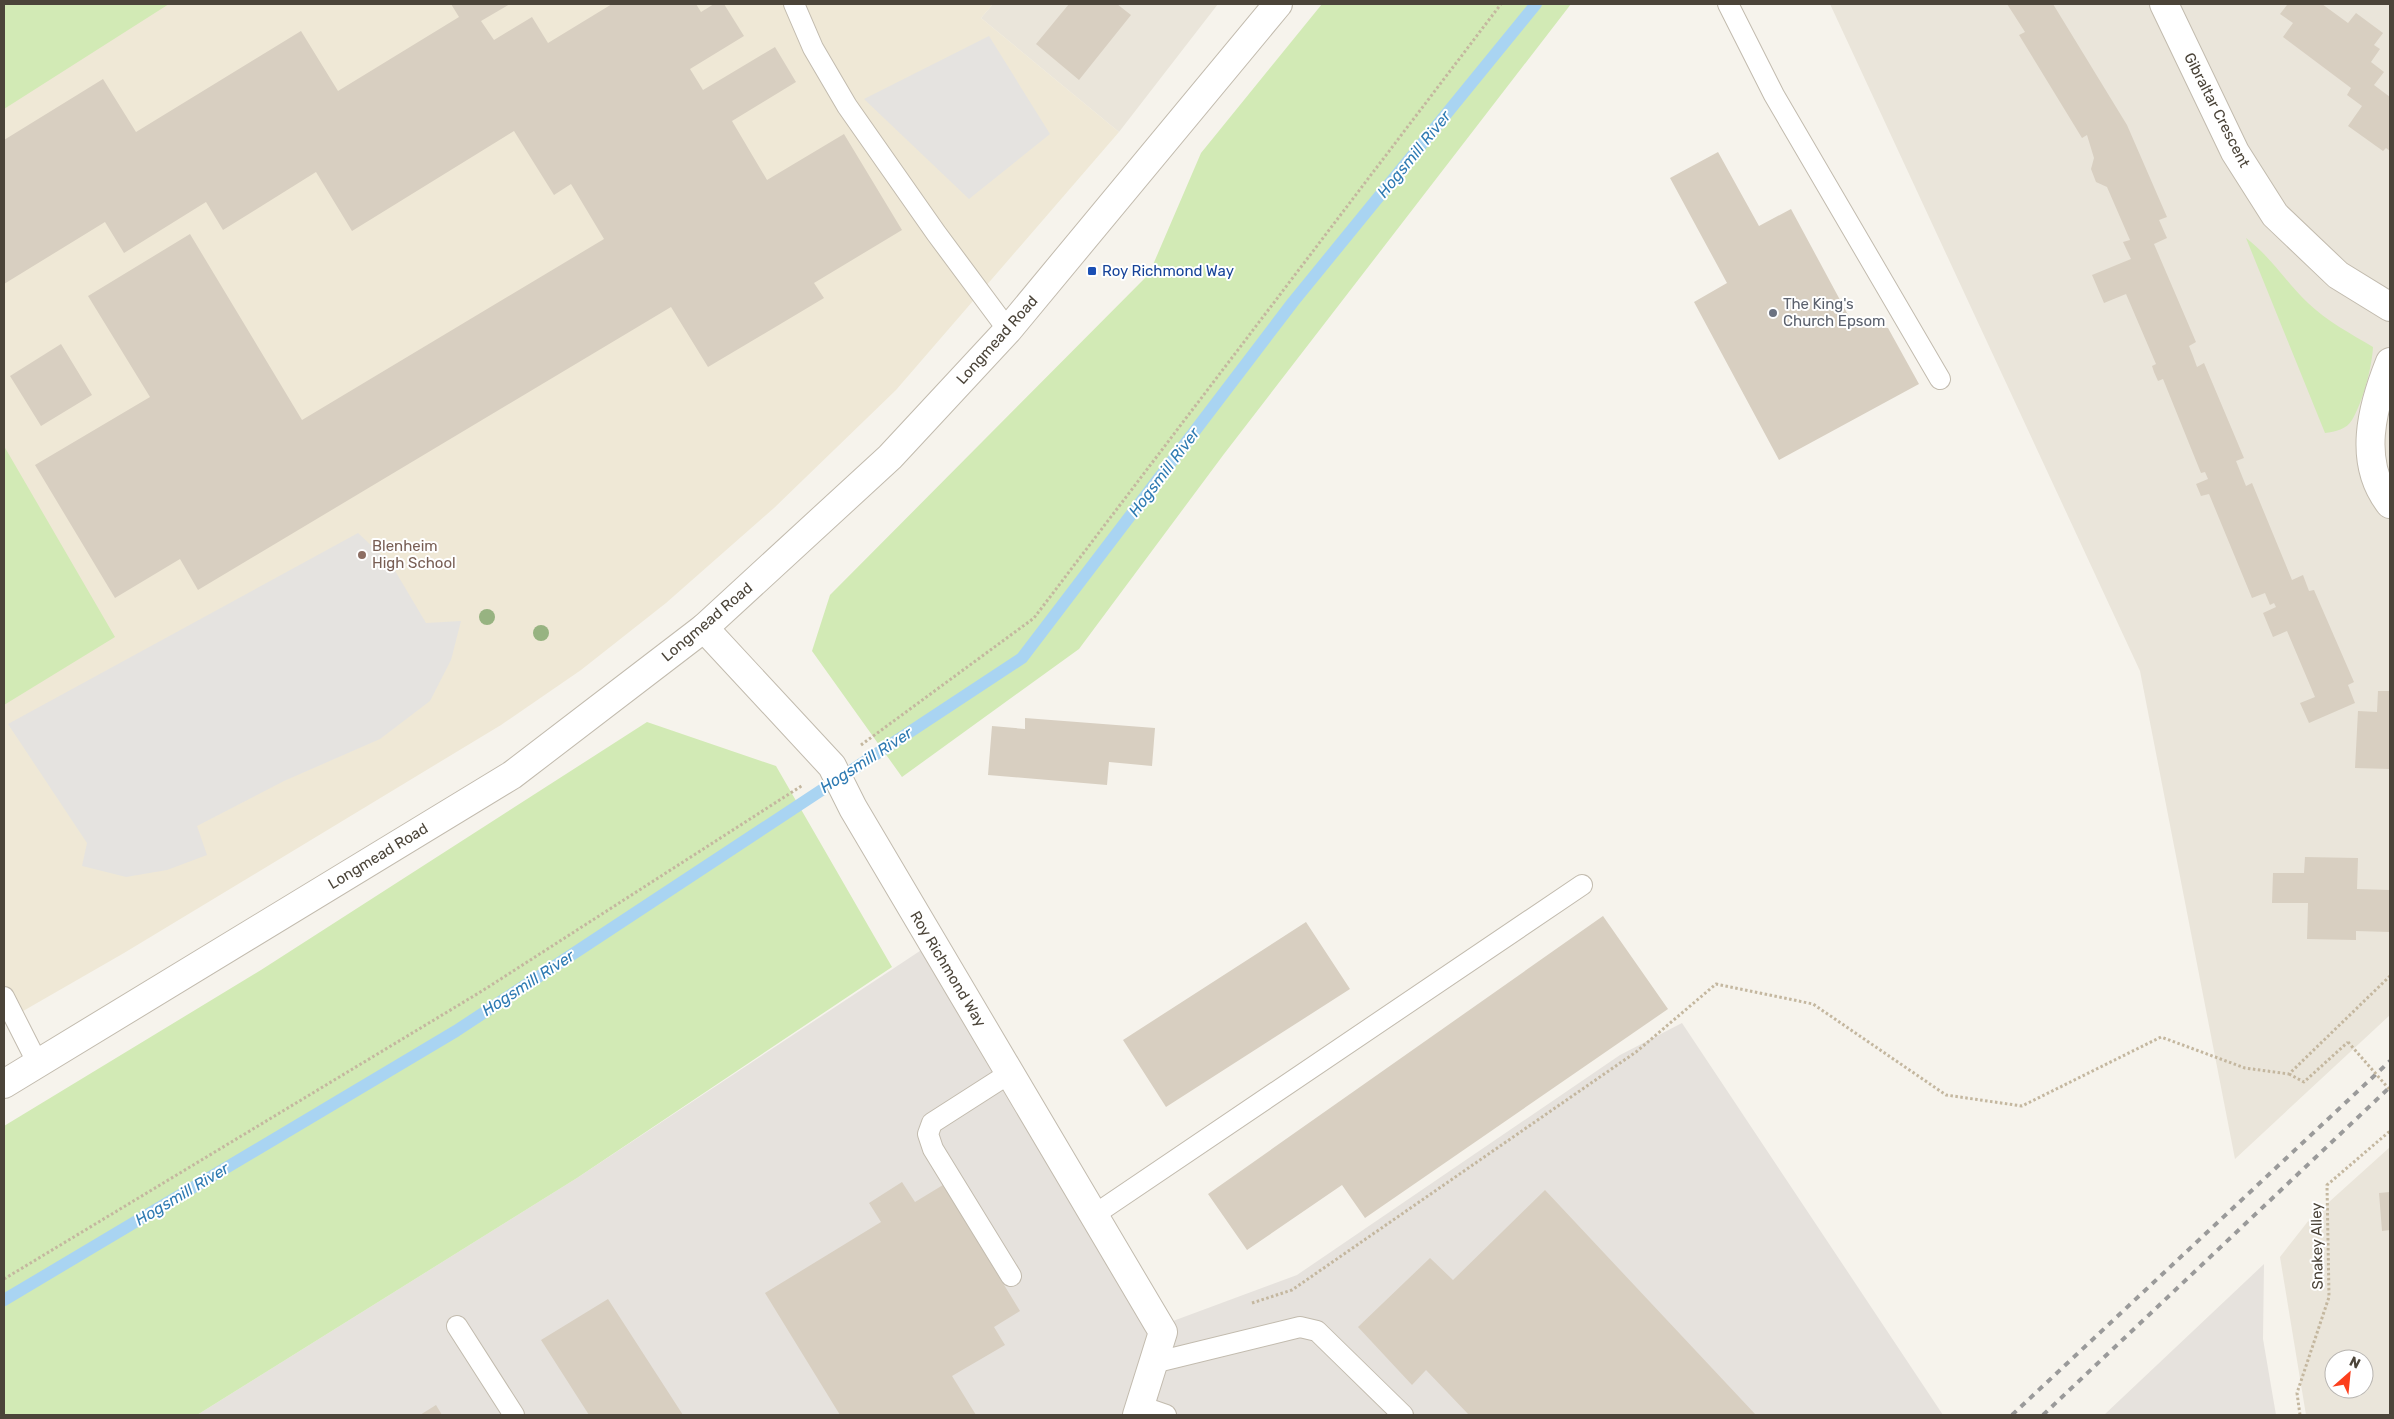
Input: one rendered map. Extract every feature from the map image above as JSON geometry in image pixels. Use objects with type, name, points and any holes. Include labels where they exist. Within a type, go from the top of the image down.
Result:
[{"type":"street","name":"Longmead Road","points":[[4,1084],[512,775],[704,628],[890,457],[1008,330],[1278,4]]},
{"type":"street","name":"Gibraltar Crescent","points":[[2164,4],[2235,152],[2275,215],[2338,275],[2390,307]]},
{"type":"street","points":[[2390,362],[2369,433],[2372,465],[2379,490],[2390,504]]},
{"type":"street","name":"Roy Richmond Way","points":[[704,628],[832,766],[853,808],[1163,1332],[1153,1364]]},
{"type":"street","points":[[1139,1410],[1153,1364]]},
{"type":"lane","points":[[794,4],[813,48],[847,106],[936,233],[1008,330]]},
{"type":"lane","points":[[1728,4],[1774,96],[1940,378]]},
{"type":"lane","points":[[1094,1215],[1582,885]]},
{"type":"lane","points":[[4,997],[38,1064]]},
{"type":"lane","points":[[1010,1073],[932,1123],[928,1134],[933,1149],[1011,1276]]},
{"type":"lane","points":[[457,1326],[514,1415]]},
{"type":"lane","points":[[1153,1364],[1300,1327],[1317,1331],[1403,1415]]},
{"type":"lane","points":[[1139,1410],[1166,1415]]},
{"type":"path","points":[[2288,1074],[2390,976]]},
{"type":"path","points":[[1246,1305],[1292,1290],[1636,1052],[1716,984],[1813,1004],[1946,1096],[2022,1106],[2161,1037],[2245,1068],[2288,1074],[2304,1082],[2348,1042],[2390,1090]]},
{"type":"path","name":"Snakey Alley","points":[[2300,1415],[2297,1393],[2329,1298],[2327,1186],[2390,1131]]},
{"type":"shaded area","name":"Blenheim High School","points":[[4,4],[993,4],[981,18],[1119,132],[896,390],[774,508],[666,603],[581,670],[501,725],[124,953],[4,1022]]},
{"type":"shaded area","points":[[993,4],[1218,4],[1119,132],[981,18]]},
{"type":"shaded area","points":[[1830,4],[2390,4],[2390,1015],[2235,1159],[2140,671]]},
{"type":"shaded area","points":[[989,36],[1050,134],[969,199],[864,99]]},
{"type":"shaded area","points":[[358,533],[391,564],[426,623],[461,621],[451,660],[430,701],[380,739],[284,781],[197,826],[207,855],[167,870],[126,877],[82,866],[87,843],[8,724]]},
{"type":"shaded area","points":[[941,937],[1173,1321],[1297,1275],[1620,1055],[1682,1023],[1943,1415],[197,1415],[577,1178]]},
{"type":"shaded area","points":[[2390,1147],[2390,1415],[2306,1415],[2280,1257],[2309,1220]]},
{"type":"shaded area","points":[[2264,1264],[2263,1339],[2276,1415],[2104,1415]]},
{"type":"green space","points":[[4,4],[169,4],[4,109]]},
{"type":"green space","points":[[1322,4],[1571,4],[1224,454],[1079,649],[902,777],[812,651],[830,595],[1149,274],[1201,153]]},
{"type":"green space","points":[[2246,238],[2263,253],[2315,310],[2373,347],[2369,374],[2360,404],[2350,423],[2344,428],[2325,433]]},
{"type":"green space","points":[[4,446],[115,637],[4,705]]},
{"type":"green space","points":[[647,722],[776,766],[892,967],[577,1178],[197,1415],[4,1415],[4,1126],[261,970]]},
{"type":"building","points":[[451,4],[510,4],[481,21],[494,40],[532,17],[548,43],[612,4],[696,4],[701,12],[714,4],[724,4],[744,36],[690,69],[703,90],[775,47],[796,82],[732,121],[767,180],[844,134],[902,230],[814,283],[824,298],[708,367],[671,307],[198,590],[180,559],[115,598],[35,465],[150,397],[88,296],[190,234],[302,420],[604,239],[571,184],[554,195],[514,131],[352,231],[316,172],[223,230],[206,202],[124,253],[105,222],[4,284],[4,140],[103,79],[136,132],[301,31],[338,91],[459,17]]},
{"type":"building","points":[[1069,4],[1117,4],[1131,15],[1079,80],[1036,44]]},
{"type":"building","points":[[2007,4],[2053,4],[2127,125],[2167,217],[2159,220],[2167,238],[2154,244],[2196,342],[2189,346],[2197,367],[2204,363],[2244,458],[2236,461],[2246,486],[2252,483],[2292,580],[2303,575],[2309,591],[2314,590],[2354,682],[2348,685],[2355,703],[2309,723],[2300,703],[2315,697],[2287,631],[2273,637],[2263,613],[2276,607],[2274,603],[2270,605],[2265,593],[2252,598],[2209,494],[2201,496],[2196,484],[2208,479],[2205,472],[2201,473],[2163,379],[2158,381],[2154,372],[2152,366],[2156,364],[2126,294],[2104,303],[2092,275],[2131,259],[2123,242],[2130,240],[2107,187],[2096,182],[2091,169],[2094,158],[2087,135],[2082,138],[2019,35],[2025,32]]},
{"type":"building","points":[[2285,4],[2322,4],[2348,23],[2356,13],[2383,33],[2374,45],[2380,49],[2371,62],[2384,72],[2374,85],[2390,97],[2390,151],[2386,148],[2383,151],[2348,126],[2362,106],[2347,95],[2351,88],[2283,37],[2293,23],[2280,14],[2287,5]]},
{"type":"building","name":"The King's Church Epsom","points":[[1718,152],[1759,226],[1791,209],[1853,324],[1888,328],[1919,384],[1779,460],[1694,302],[1727,283],[1670,178]]},
{"type":"building","points":[[61,344],[92,395],[41,426],[10,376]]},
{"type":"building","points":[[2378,691],[2390,691],[2390,769],[2355,768],[2358,711],[2377,712]]},
{"type":"building","points":[[1025,718],[1155,728],[1152,766],[1109,762],[1107,785],[988,775],[992,726],[1025,729]]},
{"type":"building","points":[[2305,857],[2358,858],[2357,889],[2390,890],[2390,932],[2356,931],[2356,940],[2307,939],[2308,903],[2272,903],[2273,873],[2304,873]]},
{"type":"building","points":[[1603,916],[1668,1009],[1365,1218],[1342,1185],[1247,1250],[1208,1194]]},
{"type":"building","points":[[1306,922],[1350,989],[1166,1107],[1123,1040]]},
{"type":"building","points":[[902,1182],[915,1202],[943,1185],[1020,1311],[994,1327],[1005,1345],[952,1376],[976,1415],[840,1415],[765,1293],[881,1222],[869,1203]]},
{"type":"building","points":[[1545,1190],[1756,1415],[1469,1415],[1426,1370],[1412,1385],[1358,1327],[1430,1258],[1453,1280]]},
{"type":"building","points":[[2390,1192],[2390,1230],[2382,1231],[2379,1193]]},
{"type":"building","points":[[608,1299],[683,1415],[589,1415],[541,1340]]},
{"type":"building","points":[[436,1405],[442,1415],[420,1415]]},
{"type":"waterway","name":"Hogsmill River","points":[[4,1300],[456,1031],[1022,658],[1293,302],[1536,4]]},
{"type":"railway","points":[[2012,1415],[2390,1061]]},
{"type":"railway","points":[[2043,1415],[2390,1087]]},
{"type":"place","name":"Roy Richmond Way","points":[[1092,271]]},
{"type":"place","name":"The King's Church Epsom","points":[[1773,313]]},
{"type":"place","name":"Blenheim High School","points":[[362,555]]}]
